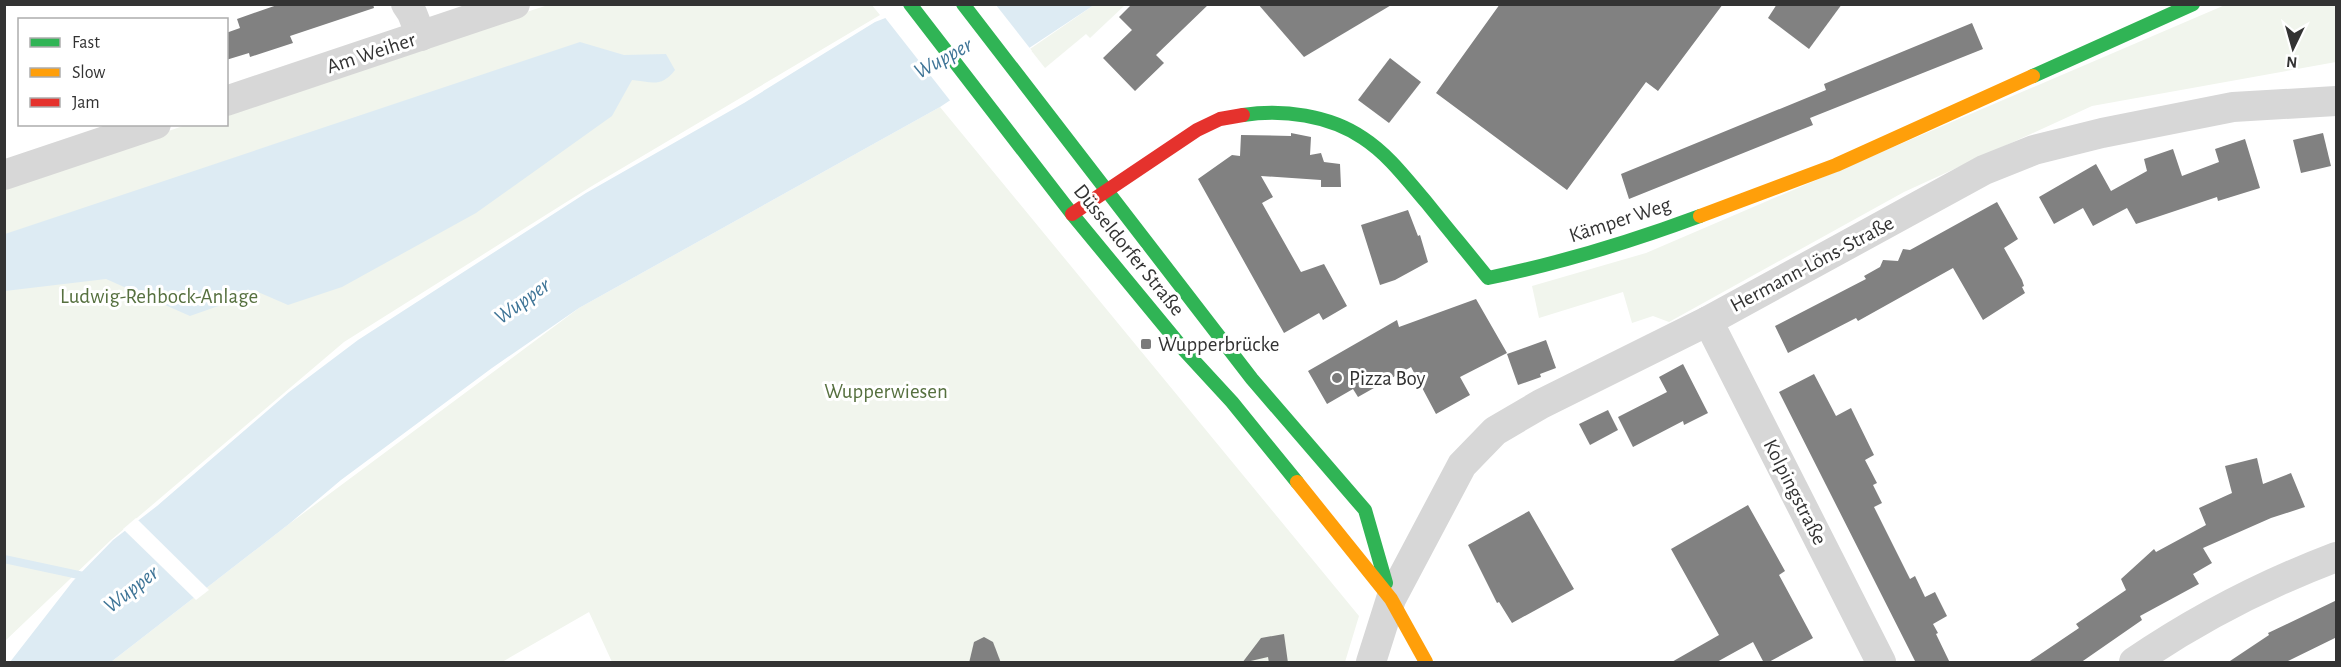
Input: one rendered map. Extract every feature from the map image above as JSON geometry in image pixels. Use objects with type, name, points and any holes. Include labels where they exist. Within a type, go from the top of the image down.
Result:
[{"type":"main road","name":"Düsseldorfer Straße","points":[[910,4],[1072,214],[1185,351],[1233,402],[1391,599],[1426,663]]},
{"type":"main road","name":"Düsseldorfer Straße","points":[[963,4],[1252,379],[1365,510],[1391,599]]},
{"type":"main road","name":"Kämper Weg","points":[[1107,191],[1197,130],[1220,119],[1264,112],[1303,115],[1331,123],[1362,136],[1392,161],[1488,278],[1546,266],[1643,237],[1836,165],[2193,4]]},
{"type":"main road","points":[[1072,214],[1107,191]]},
{"type":"street","points":[[406,4],[421,36]]},
{"type":"street","name":"Am Weiher","points":[[228,100],[515,4]]},
{"type":"street","name":"Hermann-Löns-Straße","points":[[1371,663],[1391,599],[1462,465],[1495,431],[1541,404],[1708,321],[1984,170],[2034,150],[2102,133],[2233,107],[2337,101]]},
{"type":"street","points":[[4,175],[150,126]]},
{"type":"street","name":"Kolpingstraße","points":[[1708,321],[1881,663]]},
{"type":"street","points":[[2134,663],[2175,635],[2228,606],[2294,573],[2337,557]]},
{"type":"green space","name":"Ludwig-Rehbock-Anlage","points":[[871,4],[880,15],[592,186],[344,342],[111,540],[5,641],[5,187],[183,126],[228,126],[228,110],[548,5]]},
{"type":"green space","points":[[1094,5],[1125,5],[1090,38],[1086,34],[1045,68],[1030,49]]},
{"type":"green space","points":[[2225,5],[2336,5],[2336,62],[2092,106],[1904,192],[1669,322],[1653,316],[1632,323],[1623,292],[1539,318],[1532,286],[1646,253]]},
{"type":"green space","name":"Wupperwiesen","points":[[940,107],[1359,616],[1345,662],[612,662],[589,612],[502,662],[111,662],[289,524],[579,308]]},
{"type":"water","name":"Wupper","points":[[919,5],[1094,5],[940,107],[579,308],[492,368],[341,480],[289,524],[111,662],[10,662],[73,581],[113,540],[157,506],[289,392],[358,340],[586,193],[744,103],[875,22]]},
{"type":"water","points":[[580,42],[624,55],[666,54],[675,70],[661,82],[632,80],[612,116],[476,213],[342,287],[288,305],[258,292],[190,316],[106,279],[5,291],[5,234]]},
{"type":"pier","points":[[911,4],[996,5],[1032,51],[952,103],[883,15]]},
{"type":"pier","points":[[136,518],[209,590],[196,600],[123,529]]},
{"type":"building","points":[[280,4],[373,4],[374,8],[290,36],[293,43],[250,57],[249,53],[228,59],[228,32],[240,28],[237,19]]},
{"type":"building","points":[[1132,4],[1209,4],[1156,55],[1164,63],[1135,91],[1103,58],[1132,30],[1119,17]]},
{"type":"building","points":[[1258,4],[1393,4],[1304,57]]},
{"type":"building","points":[[1500,4],[1723,4],[1658,91],[1646,82],[1567,190],[1436,93]]},
{"type":"building","points":[[1777,4],[1842,4],[1809,49],[1768,18]]},
{"type":"building","points":[[1972,23],[1983,49],[1810,118],[1813,125],[1629,199],[1621,174],[1826,90],[1824,84]]},
{"type":"building","points":[[1390,58],[1421,82],[1389,123],[1358,100]]},
{"type":"building","points":[[1291,133],[1311,137],[1310,155],[1321,153],[1324,162],[1340,164],[1341,187],[1321,187],[1321,180],[1261,176],[1273,197],[1262,203],[1301,272],[1324,264],[1347,306],[1323,320],[1319,313],[1284,333],[1198,179],[1232,155],[1240,156],[1241,135],[1291,136]]},
{"type":"building","points":[[2323,133],[2331,166],[2301,173],[2293,140]]},
{"type":"building","points":[[2245,139],[2260,188],[2218,201],[2217,197],[2136,224],[2127,208],[2093,226],[2083,208],[2054,224],[2039,197],[2096,164],[2111,191],[2147,171],[2144,159],[2173,149],[2182,176],[2219,162],[2215,149]]},
{"type":"building","points":[[1997,202],[2018,239],[2004,248],[2022,280],[2025,293],[1983,320],[1953,268],[1858,321],[1856,318],[1788,353],[1775,326],[1866,279],[1864,276],[1880,267],[1883,260],[1898,261],[1903,249],[1910,250]]},
{"type":"building","points":[[1408,210],[1418,236],[1420,235],[1428,262],[1395,280],[1380,285],[1361,225]]},
{"type":"building","points":[[1476,299],[1507,353],[1460,377],[1470,395],[1436,414],[1411,367],[1358,397],[1353,389],[1327,404],[1308,371],[1397,320],[1399,327]]},
{"type":"building","points":[[1546,340],[1556,368],[1540,374],[1541,377],[1518,385],[1507,354]]},
{"type":"building","points":[[1683,364],[1708,413],[1684,425],[1683,421],[1633,447],[1618,417],[1667,392],[1659,377]]},
{"type":"building","points":[[1814,374],[1836,416],[1851,408],[1874,455],[1865,460],[1877,483],[1873,485],[1882,503],[1874,507],[1910,579],[1915,576],[1925,597],[1935,592],[1947,616],[1933,624],[1950,663],[1916,663],[1779,392]]},
{"type":"building","points":[[1608,410],[1618,430],[1590,445],[1579,424]]},
{"type":"building","points":[[2257,458],[2263,484],[2291,473],[2305,507],[2271,518],[2203,548],[2212,563],[2193,574],[2199,584],[2140,616],[2142,620],[2080,663],[2027,663],[2079,628],[2076,624],[2126,590],[2121,579],[2154,549],[2156,552],[2206,525],[2199,508],[2232,493],[2225,466]]},
{"type":"building","points":[[1748,505],[1785,571],[1779,575],[1813,638],[1767,663],[1764,663],[1753,642],[1715,663],[1670,663],[1719,635],[1671,549]]},
{"type":"building","points":[[1529,511],[1574,589],[1512,623],[1499,602],[1497,603],[1468,545]]},
{"type":"building","points":[[2337,600],[2337,637],[2284,663],[2227,663],[2269,635],[2268,633]]},
{"type":"building","points":[[1284,634],[1288,663],[1269,663],[1268,657],[1242,663],[1261,638]]},
{"type":"building","points":[[984,637],[993,642],[1001,663],[969,663],[974,642]]},
{"type":"waterway","points":[[4,559],[88,577]]},
{"type":"traffic: fast","points":[[910,4],[1072,214],[1297,482]]},
{"type":"traffic: fast","points":[[963,4],[1252,379],[1365,510],[1386,583]]},
{"type":"traffic: fast","points":[[2033,76],[2193,4]]},
{"type":"traffic: fast","points":[[1243,115],[1274,113],[1321,119],[1350,130],[1363,138],[1397,168],[1488,278],[1595,251],[1700,216]]},
{"type":"traffic: slow","points":[[1700,216],[1836,165],[2033,76]]},
{"type":"traffic: slow","points":[[1297,482],[1391,599],[1426,662]]},
{"type":"traffic: jam","points":[[1072,214],[1197,130],[1220,119],[1243,115]]},
{"type":"place","name":"Wupperbrücke","points":[[1146,344]]},
{"type":"place","name":"Pizza Boy","points":[[1337,378]]}]
